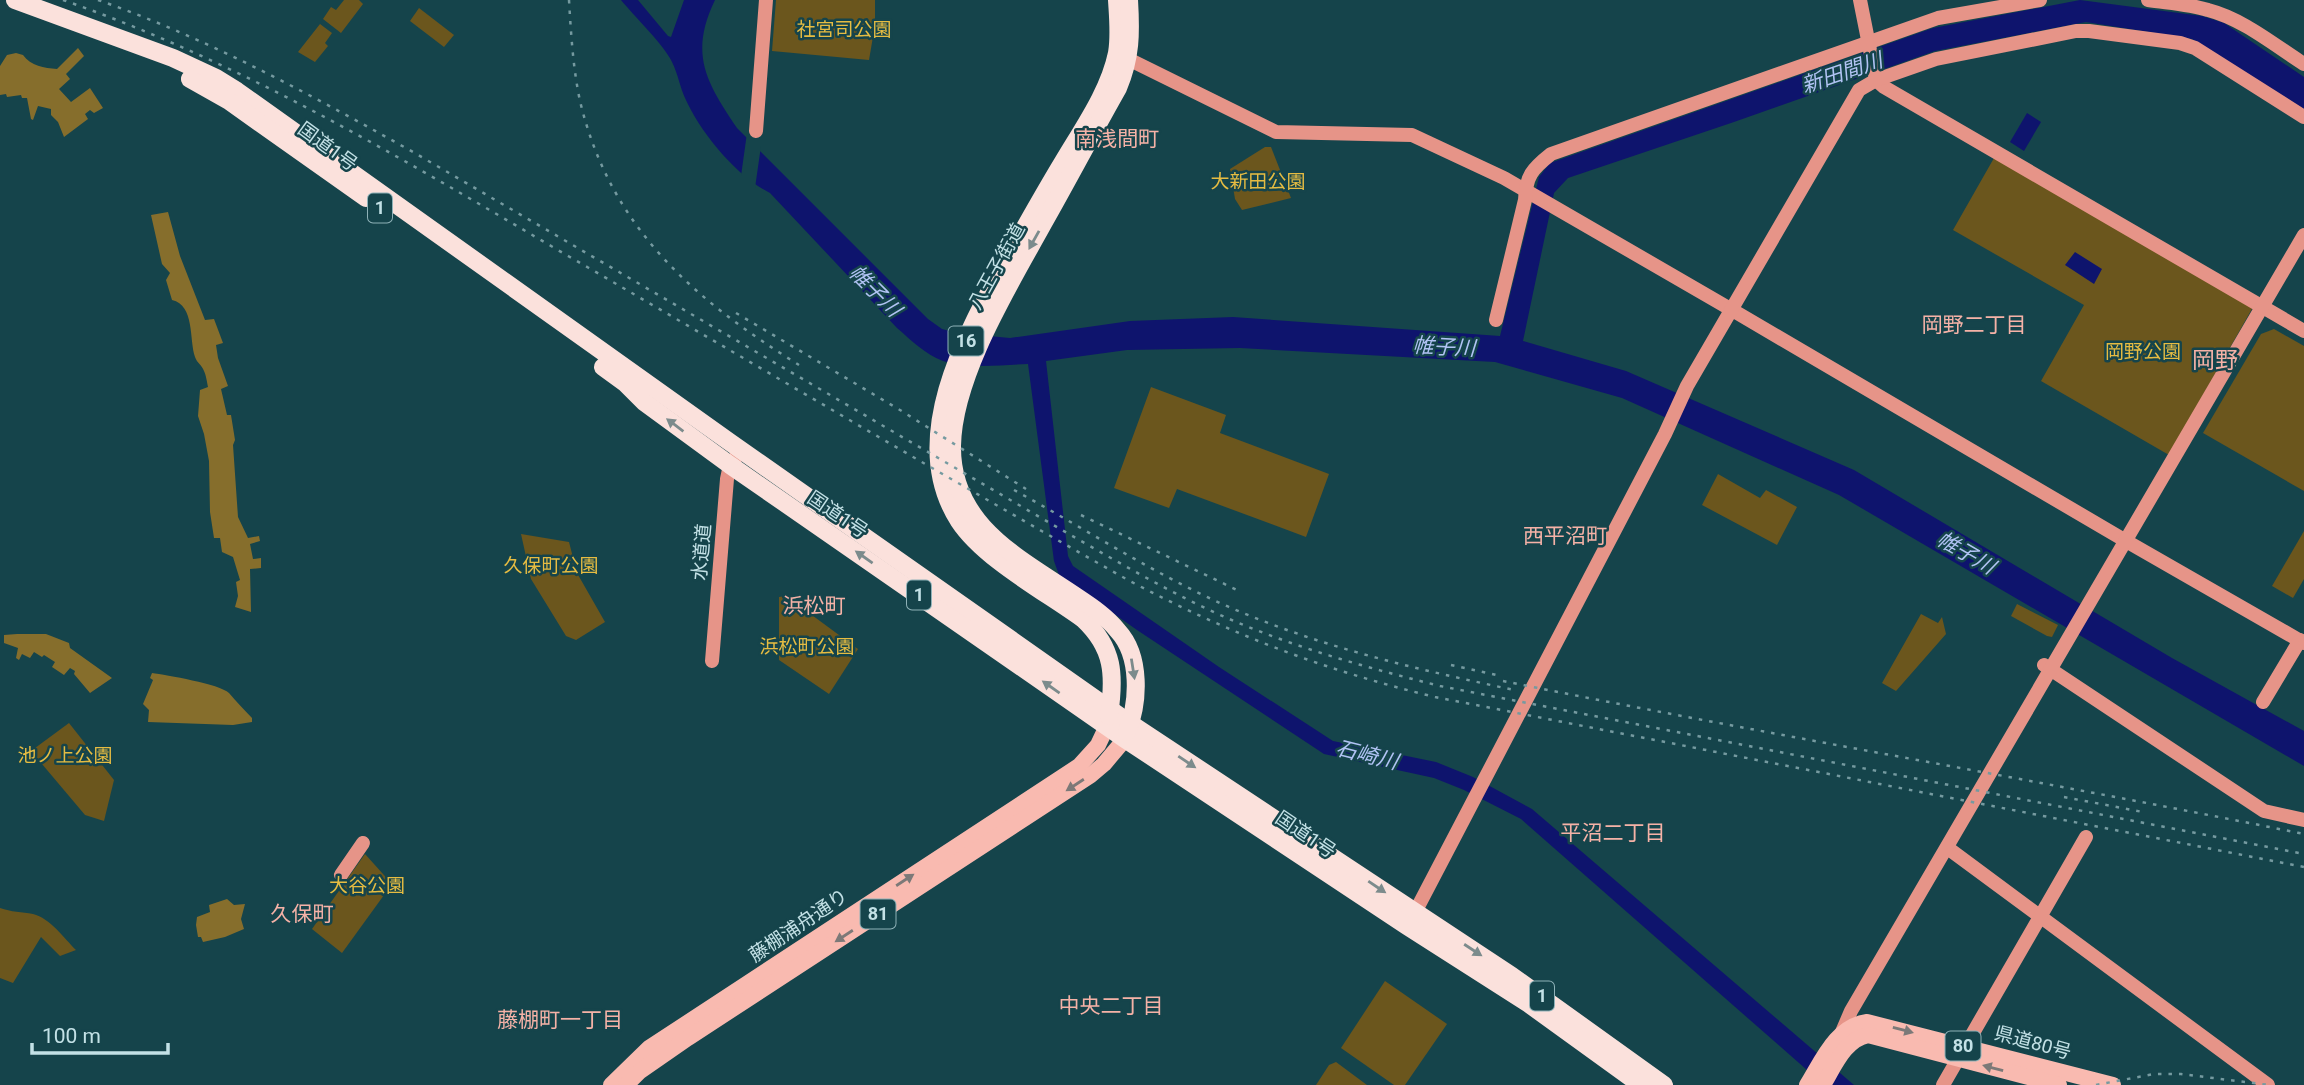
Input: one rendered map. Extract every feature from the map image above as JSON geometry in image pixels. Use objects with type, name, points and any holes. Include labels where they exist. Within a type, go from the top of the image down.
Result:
[{"type":"highway","name":"国道1号","points":[[15,0],[160,53],[216,78],[741,450],[1108,718]]},
{"type":"highway","name":"八王子街道","points":[[1116,0],[1118,39],[1123,57]]},
{"type":"highway","name":"八王子街道","points":[[1108,718],[1112,670],[1109,656],[1096,631],[993,556],[943,486],[939,466],[940,422],[954,373],[976,317],[1062,177],[1101,94],[1123,57],[1129,0]]},
{"type":"highway","name":"国道1号","points":[[0,7],[169,68],[210,88],[576,347],[730,465],[1411,919],[1640,1085]]},
{"type":"highway","name":"八王子街道","points":[[966,519],[1092,608],[1121,633],[1135,674],[1134,705],[1128,731]]},
{"type":"highway","name":"国道1号","points":[[1411,919],[1538,994],[1664,1085]]},
{"type":"main road","name":"藤棚浦舟通り","points":[[611,1085],[649,1048],[1079,766],[1097,747],[1108,718]]},
{"type":"main road","name":"藤棚浦舟通り","points":[[626,1085],[639,1072],[688,1038],[1091,775],[1104,764],[1128,731]]},
{"type":"main road","name":"県道80号","points":[[1835,1057],[1842,1032],[1858,1023],[1870,1022],[2059,1085]]},
{"type":"main road","name":"県道80号","points":[[1814,1083],[1835,1057],[1853,1041],[1868,1035],[2113,1085]]},
{"type":"street","points":[[756,131],[766,0]]},
{"type":"street","points":[[1860,0],[1875,78],[1884,87],[2304,331]]},
{"type":"street","points":[[1496,320],[1529,191],[1526,179],[1551,154],[1869,45],[1938,18],[2040,0]]},
{"type":"street","points":[[2148,0],[2208,9],[2223,15],[2304,64]]},
{"type":"street","points":[[1411,919],[1612,537],[1685,390],[1859,90],[1875,78],[1936,59],[2076,31],[2089,31],[2194,48],[2304,117]]},
{"type":"street","points":[[1123,57],[1276,132],[1412,135],[1529,191],[2126,541],[2302,641],[2263,702]]},
{"type":"street","points":[[1842,1032],[1851,1011],[2304,236]]},
{"type":"street","name":"水道道","points":[[712,661],[727,479],[730,465],[741,450]]},
{"type":"street","points":[[2043,665],[2264,811],[2304,820]]},
{"type":"street","points":[[1943,1085],[2085,837]]},
{"type":"street","points":[[341,875],[363,843]]},
{"type":"street","points":[[1949,849],[2268,1085]]},
{"type":"green space","points":[[344,0],[359,0],[363,4],[341,33],[323,19],[331,7],[336,10]]},
{"type":"green space","name":"社宮司公園","points":[[776,0],[875,0],[875,25],[869,60],[772,51]]},
{"type":"green space","points":[[419,8],[454,35],[444,47],[410,21]]},
{"type":"green space","points":[[320,24],[332,33],[325,43],[328,46],[315,62],[298,52]]},
{"type":"green space","name":"大新田公園","points":[[1265,147],[1271,147],[1291,198],[1242,210],[1235,199],[1230,169]]},
{"type":"green space","name":"岡野公園","points":[[1994,158],[2253,307],[2169,455],[2041,381],[2084,305],[1953,230]]},
{"type":"green space","points":[[2274,329],[2304,346],[2304,491],[2203,433],[2261,334]]},
{"type":"green space","points":[[1151,387],[1226,415],[1220,433],[1329,474],[1306,537],[1177,489],[1169,508],[1114,488]]},
{"type":"green space","points":[[1718,474],[1760,498],[1766,490],[1797,507],[1777,545],[1702,505]]},
{"type":"green space","points":[[2304,531],[2304,579],[2293,598],[2272,586]]},
{"type":"green space","name":"久保町公園","points":[[521,534],[569,542],[577,573],[605,622],[576,640],[566,636],[531,579]]},
{"type":"green space","name":"浜松町公園","points":[[786,596],[858,649],[829,694],[779,660],[779,597]]},
{"type":"green space","points":[[2017,604],[2058,625],[2052,637],[2011,616]]},
{"type":"green space","points":[[1921,614],[1938,623],[1942,617],[1946,634],[1896,691],[1882,683]]},
{"type":"green space","name":"池ノ上公園","points":[[69,723],[114,780],[104,821],[85,815],[31,751]]},
{"type":"green space","name":"大谷公園","points":[[365,854],[392,884],[342,953],[312,929]]},
{"type":"green space","points":[[0,908],[39,916],[76,950],[60,956],[41,937],[13,983],[0,978]]},
{"type":"green space","points":[[1385,981],[1447,1024],[1405,1085],[1394,1085],[1341,1048]]},
{"type":"green space","points":[[1336,1062],[1367,1085],[1316,1085],[1329,1065]]},
{"type":"shaded area","points":[[78,48],[84,56],[66,74],[70,79],[59,89],[71,102],[90,88],[103,108],[94,113],[90,110],[85,114],[88,119],[64,137],[58,122],[51,115],[51,109],[38,106],[33,120],[27,98],[22,98],[21,95],[0,95],[0,66],[7,55],[16,53],[38,66],[57,69]]},
{"type":"shaded area","points":[[168,212],[180,256],[205,320],[214,319],[223,343],[216,345],[228,386],[221,389],[227,415],[231,415],[235,440],[233,445],[238,517],[248,538],[259,536],[260,541],[250,544],[253,559],[261,558],[261,568],[250,569],[251,612],[235,607],[238,596],[236,582],[240,580],[233,557],[222,552],[220,538],[214,538],[210,512],[209,461],[198,416],[200,390],[208,387],[207,381],[195,357],[188,316],[179,303],[172,300],[166,280],[170,273],[162,264],[151,215]]},
{"type":"shaded area","points":[[46,634],[69,643],[70,648],[112,678],[90,693],[74,674],[75,671],[70,668],[64,675],[52,667],[55,662],[44,655],[42,657],[34,652],[30,658],[22,654],[19,660],[16,658],[18,648],[4,643],[4,635]]},
{"type":"shaded area","points":[[152,673],[192,680],[224,690],[252,718],[252,722],[233,725],[148,722],[149,710],[143,704],[153,680],[150,678]]},
{"type":"shaded area","points":[[227,899],[234,905],[245,904],[241,919],[244,929],[203,942],[201,937],[198,937],[197,917],[210,912],[209,905]]},
{"type":"water","points":[[621,0],[638,0],[671,37],[684,0],[715,0],[707,19],[702,52],[710,82],[737,128],[928,319],[942,329],[957,333],[1010,338],[1130,321],[1233,317],[1500,336],[1539,177],[1550,163],[1933,28],[2080,0],[2202,16],[2224,23],[2304,77],[2304,109],[2192,39],[2086,22],[1935,51],[1568,178],[1554,193],[1523,341],[1626,371],[1854,470],[2172,658],[2304,731],[2304,766],[1839,495],[1622,398],[1495,362],[1240,348],[1127,350],[1046,361],[1068,556],[1073,566],[1219,667],[1333,741],[1436,762],[1473,777],[1532,809],[1854,1085],[1824,1085],[1521,819],[1434,778],[1324,754],[1059,575],[1054,561],[1028,364],[974,366],[943,361],[925,351],[897,328],[770,193],[744,176],[720,152],[692,111],[668,55]]},
{"type":"water","points":[[2027,113],[2041,122],[2024,151],[2010,142]]},
{"type":"water","points":[[2075,252],[2102,269],[2094,284],[2065,265]]},
{"type":"pier","points":[[747,133],[761,146],[755,188],[741,176]]},
{"type":"railway","points":[[63,0],[194,53],[319,114],[1128,580],[1203,617],[1278,649],[1354,675],[1435,697],[2304,867]]},
{"type":"railway","points":[[98,0],[220,50],[336,110],[413,152],[1107,556],[1186,599],[1253,629],[1332,656],[1440,686],[2304,854]]},
{"type":"railway","points":[[569,0],[580,101],[594,146],[612,186],[635,223],[661,256],[691,286],[724,314],[799,365]]},
{"type":"railway","points":[[736,313],[900,410],[1026,489]]},
{"type":"railway","points":[[1014,490],[1161,574],[1253,617],[1349,650],[1414,668],[1514,690]]},
{"type":"railway","points":[[1081,515],[1237,590]]},
{"type":"railway","points":[[1451,665],[1501,676]]},
{"type":"railway","points":[[1503,681],[2304,834]]},
{"type":"railway","points":[[2064,797],[2143,812]]},
{"type":"railway","points":[[2096,1085],[2154,1074],[2181,1074],[2269,1085]]},
{"type":"district","name":"南浅間町","points":[[1117,139]]},
{"type":"district","name":"岡野二丁目","points":[[1974,325]]},
{"type":"district","name":"岡野","points":[[2215,360]]},
{"type":"district","name":"西平沼町","points":[[1565,536]]},
{"type":"district","name":"浜松町","points":[[814,606]]},
{"type":"district","name":"平沼二丁目","points":[[1613,833]]},
{"type":"district","name":"久保町","points":[[302,914]]},
{"type":"district","name":"中央二丁目","points":[[1111,1006]]},
{"type":"district","name":"藤棚町一丁目","points":[[560,1020]]},
{"type":"water label","name":"新田間川","points":[[1842,73]]},
{"type":"water label","name":"帷子川","points":[[875,291]]},
{"type":"water label","name":"帷子川","points":[[1444,347]]},
{"type":"water label","name":"帷子川","points":[[1966,553]]},
{"type":"water label","name":"石崎川","points":[[1367,755]]}]
